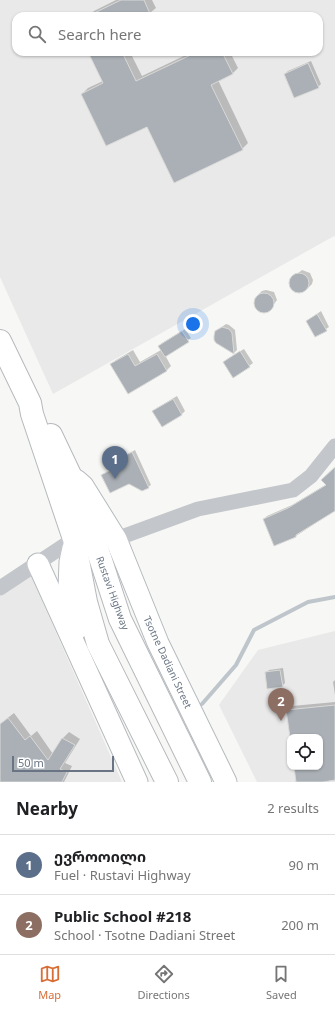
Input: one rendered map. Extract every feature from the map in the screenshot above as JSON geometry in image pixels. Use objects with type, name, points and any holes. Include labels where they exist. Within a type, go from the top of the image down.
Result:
[{"type":"highway","name":"Rustavi Highway","points":[[0,341],[30,403],[32,414],[120,619],[200,782]]},
{"type":"highway","name":"Rustavi Highway","points":[[30,403],[40,411],[80,496],[84,538],[86,602],[98,644],[167,782]]},
{"type":"street","points":[[0,588],[84,538],[116,539],[198,510],[293,490],[311,476],[335,446]]},
{"type":"street","name":"Tsotne Dadiani Street","points":[[71,475],[83,486],[116,539],[158,644],[226,782]]},
{"type":"street","points":[[81,658],[69,588],[70,562],[84,538]]},
{"type":"street","points":[[38,564],[137,782]]},
{"type":"shaded area","points":[[0,0],[335,0],[335,237],[334,236],[53,394],[0,277]]},
{"type":"shaded area","points":[[31,576],[122,782],[0,782],[0,595]]},
{"type":"shaded area","points":[[335,631],[335,782],[257,782],[219,705],[258,650]]},
{"type":"building","points":[[121,0],[144,0],[149,12],[96,12]]},
{"type":"building","points":[[90,56],[124,56],[136,81],[189,56],[224,56],[233,74],[211,85],[243,150],[174,183],[147,127],[106,146],[81,94],[103,83]]},
{"type":"building","points":[[308,63],[319,88],[294,98],[284,74]]},
{"type":"building","points":[[295,273],[303,273],[309,279],[309,287],[303,293],[295,293],[289,287],[289,279]]},
{"type":"building","points":[[260,293],[268,293],[274,299],[274,307],[268,313],[260,313],[254,307],[254,299]]},
{"type":"building","points":[[317,314],[327,331],[315,337],[306,321]]},
{"type":"building","points":[[222,327],[229,329],[232,333],[234,354],[216,343],[214,340],[215,331]]},
{"type":"building","points":[[182,331],[189,342],[165,357],[158,346]]},
{"type":"building","points":[[240,351],[250,367],[233,378],[223,362]]},
{"type":"building","points":[[128,354],[135,366],[157,354],[167,371],[128,394],[110,364]]},
{"type":"building","points":[[173,399],[182,415],[162,427],[152,411]]},
{"type":"building","points":[[132,452],[149,488],[142,491],[129,484],[110,493],[101,475],[121,465],[118,459]]},
{"type":"building","points":[[335,467],[335,511],[296,535],[296,537],[274,546],[263,519],[288,508],[326,485],[321,480]]},
{"type":"building","points":[[280,670],[283,687],[267,689],[265,672]]},
{"type":"building","points":[[335,705],[335,780],[323,782],[296,782],[294,770],[323,770],[323,734],[290,734],[286,710]]},
{"type":"building","points":[[8,718],[25,740],[30,736],[48,760],[62,738],[75,745],[60,769],[67,772],[62,782],[0,782],[0,724]]},
{"type":"waterway","points":[[202,704],[236,665],[254,630],[308,602],[335,597]]},
{"type":"place","name":"ევროოილი","points":[[115,479]]},
{"type":"place","name":"Public School #218","points":[[281,721]]}]
